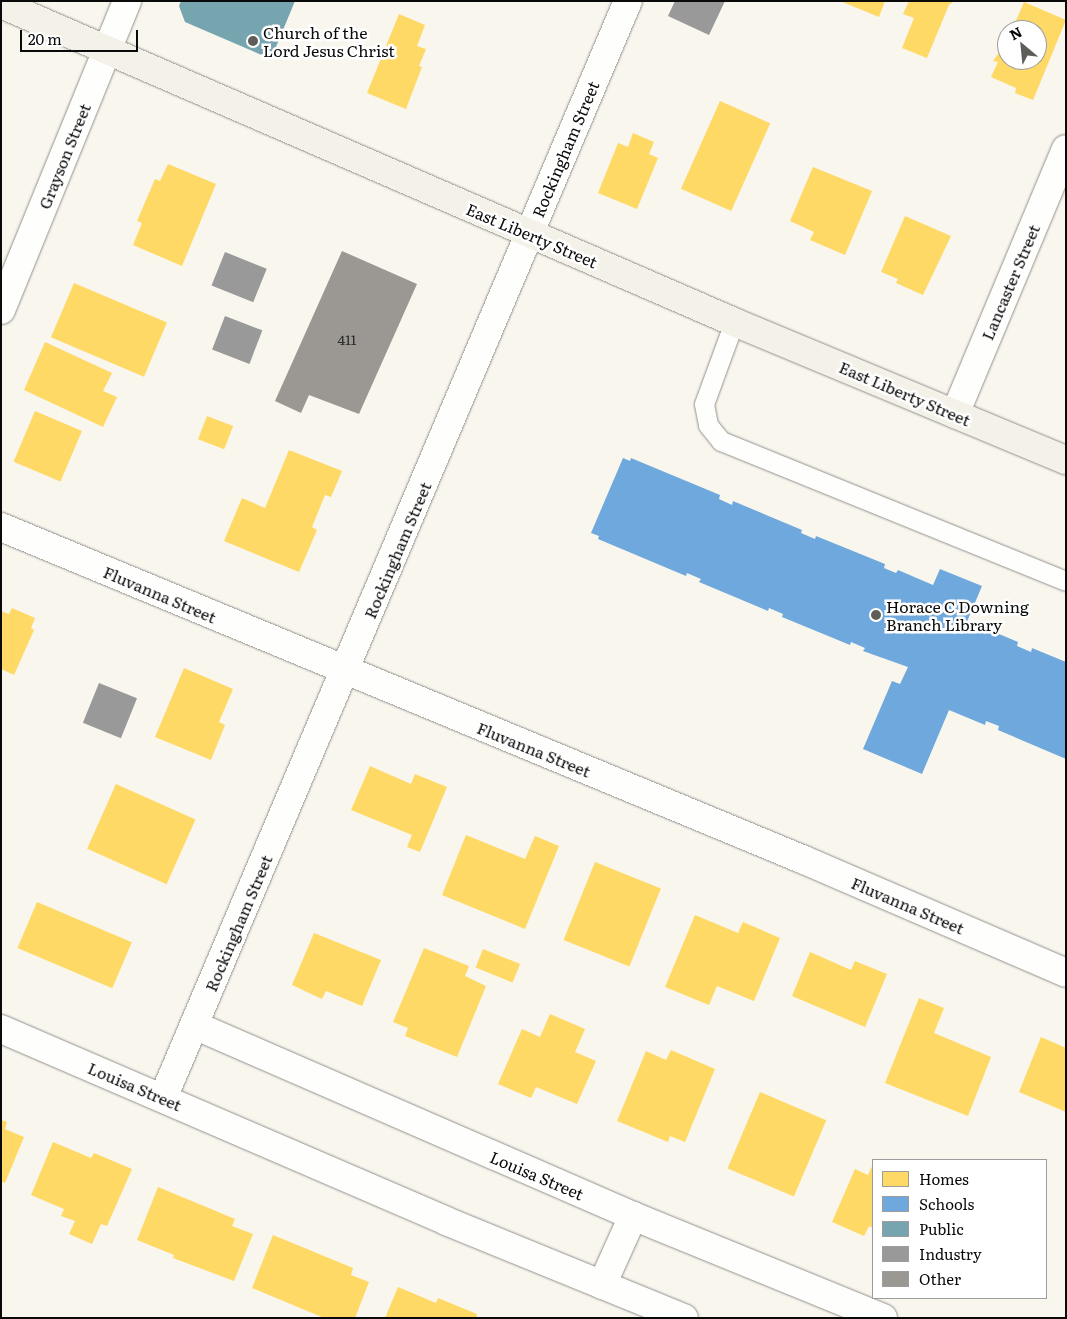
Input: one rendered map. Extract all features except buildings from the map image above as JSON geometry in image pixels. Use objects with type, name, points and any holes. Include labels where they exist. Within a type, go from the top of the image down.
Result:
[{"type":"main road","name":"East Liberty Street","points":[[1,4],[734,322],[1066,460]]},
{"type":"street","name":"Grayson Street","points":[[1,310],[108,50],[126,1]]},
{"type":"street","name":"Rockingham Street","points":[[163,1098],[346,672],[628,1]]},
{"type":"street","name":"Lancaster Street","points":[[954,414],[1066,149]]},
{"type":"street","name":"Fluvanna Street","points":[[1,527],[346,672],[804,860],[1066,973]]},
{"type":"street","name":"Louisa Street","points":[[194,1025],[633,1216],[883,1318]]},
{"type":"street","name":"Louisa Street","points":[[1,1029],[446,1221],[684,1318]]},
{"type":"street","points":[[602,1284],[633,1216]]},
{"type":"lane","points":[[734,322],[704,404],[708,424],[721,441],[1066,581]]},
{"type":"place","name":"Church of the Lord Jesus Christ","points":[[253,41]]},
{"type":"place","name":"Horace C Downing Branch Library","points":[[876,615]]}]
